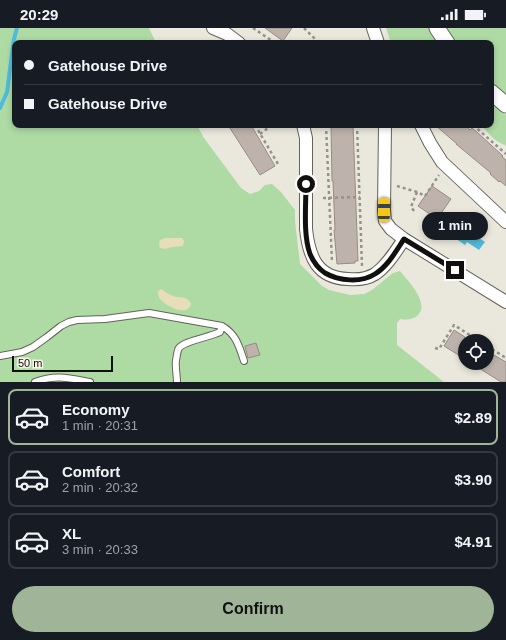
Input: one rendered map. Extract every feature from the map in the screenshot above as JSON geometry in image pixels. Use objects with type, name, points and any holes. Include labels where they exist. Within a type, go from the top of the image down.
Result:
[{"type":"street","points":[[213,28],[227,34],[235,40]]},
{"type":"street","points":[[373,28],[377,40]]},
{"type":"street","points":[[437,28],[445,40]]},
{"type":"street","points":[[494,95],[506,105]]},
{"type":"street","points":[[304,128],[306,138],[306,229],[310,255],[316,265],[325,273],[335,277],[343,279],[365,279],[375,274],[386,265],[404,239]]},
{"type":"street","points":[[385,128],[385,221],[391,229],[404,239],[506,302]]},
{"type":"street","points":[[422,128],[442,162],[506,222]]},
{"type":"lane","points":[[0,356],[22,352],[33,347],[60,326],[69,322],[149,313],[222,326],[229,330],[233,335],[238,343],[244,361]]},
{"type":"lane","points":[[177,382],[176,362],[177,354],[180,348],[185,343],[220,332],[222,326]]},
{"type":"lane","points":[[35,382],[53,377],[72,378],[90,382]]},
{"type":"path","points":[[253,28],[271,40]]},
{"type":"path","points":[[304,28],[316,40]]},
{"type":"path","points":[[257,128],[278,164]]},
{"type":"path","points":[[260,134],[268,128]]},
{"type":"path","points":[[326,128],[332,262],[334,262]]},
{"type":"path","points":[[357,128],[363,270]]},
{"type":"path","points":[[476,128],[506,154]]},
{"type":"path","points":[[384,186],[396,186],[425,196],[446,165]]},
{"type":"path","points":[[414,211],[411,207],[417,192]]},
{"type":"path","points":[[322,198],[360,197]]},
{"type":"path","points":[[435,348],[439,349],[454,325],[468,334]]},
{"type":"path","points":[[494,350],[506,358]]},
{"type":"green space","points":[[0,28],[149,28],[155,40],[12,40],[12,128],[199,128],[204,138],[241,188],[250,194],[259,191],[265,185],[272,184],[281,192],[295,210],[300,264],[322,286],[329,290],[350,295],[364,294],[372,290],[393,273],[400,271],[420,298],[421,310],[416,317],[405,320],[400,319],[397,323],[397,345],[444,382],[0,382]]},
{"type":"green space","points":[[386,28],[429,28],[438,40],[390,40]]},
{"type":"green space","points":[[442,28],[506,28],[506,99],[494,87],[494,40],[452,40]]},
{"type":"green space","points":[[494,105],[506,115],[506,147],[492,137],[484,128],[494,128]]},
{"type":"sand","points":[[165,238],[182,238],[184,241],[183,246],[165,249],[160,248],[160,240]]},
{"type":"sand","points":[[161,289],[176,297],[188,299],[191,304],[189,308],[186,310],[177,310],[168,305],[159,297],[158,291]]},
{"type":"water","points":[[450,214],[475,231],[473,234],[485,242],[479,250],[467,242],[465,245],[440,228]]},
{"type":"building","points":[[265,28],[292,28],[284,40]]},
{"type":"building","points":[[230,128],[253,128],[275,166],[260,175]]},
{"type":"building","points":[[331,128],[353,128],[358,261],[355,261],[355,263],[337,264],[332,181]]},
{"type":"building","points":[[438,128],[468,128],[470,130],[472,128],[478,133],[506,160],[506,186],[500,181],[499,182],[490,174],[491,173]]},
{"type":"building","points":[[432,186],[451,199],[437,219],[418,206]]},
{"type":"building","points":[[454,330],[460,334],[458,334],[458,355],[444,346]]},
{"type":"building","points":[[256,343],[260,355],[248,358],[245,346]]},
{"type":"building","points":[[494,355],[506,362],[506,382],[501,382],[482,370],[494,370]]},
{"type":"waterway","points":[[14,40],[17,28]]},
{"type":"waterway","points":[[0,108],[7,92],[12,54]]},
{"type":"route","points":[[306,184],[306,229],[310,255],[316,265],[325,273],[343,279],[365,279],[375,274],[386,265],[404,239],[455,270]]}]
